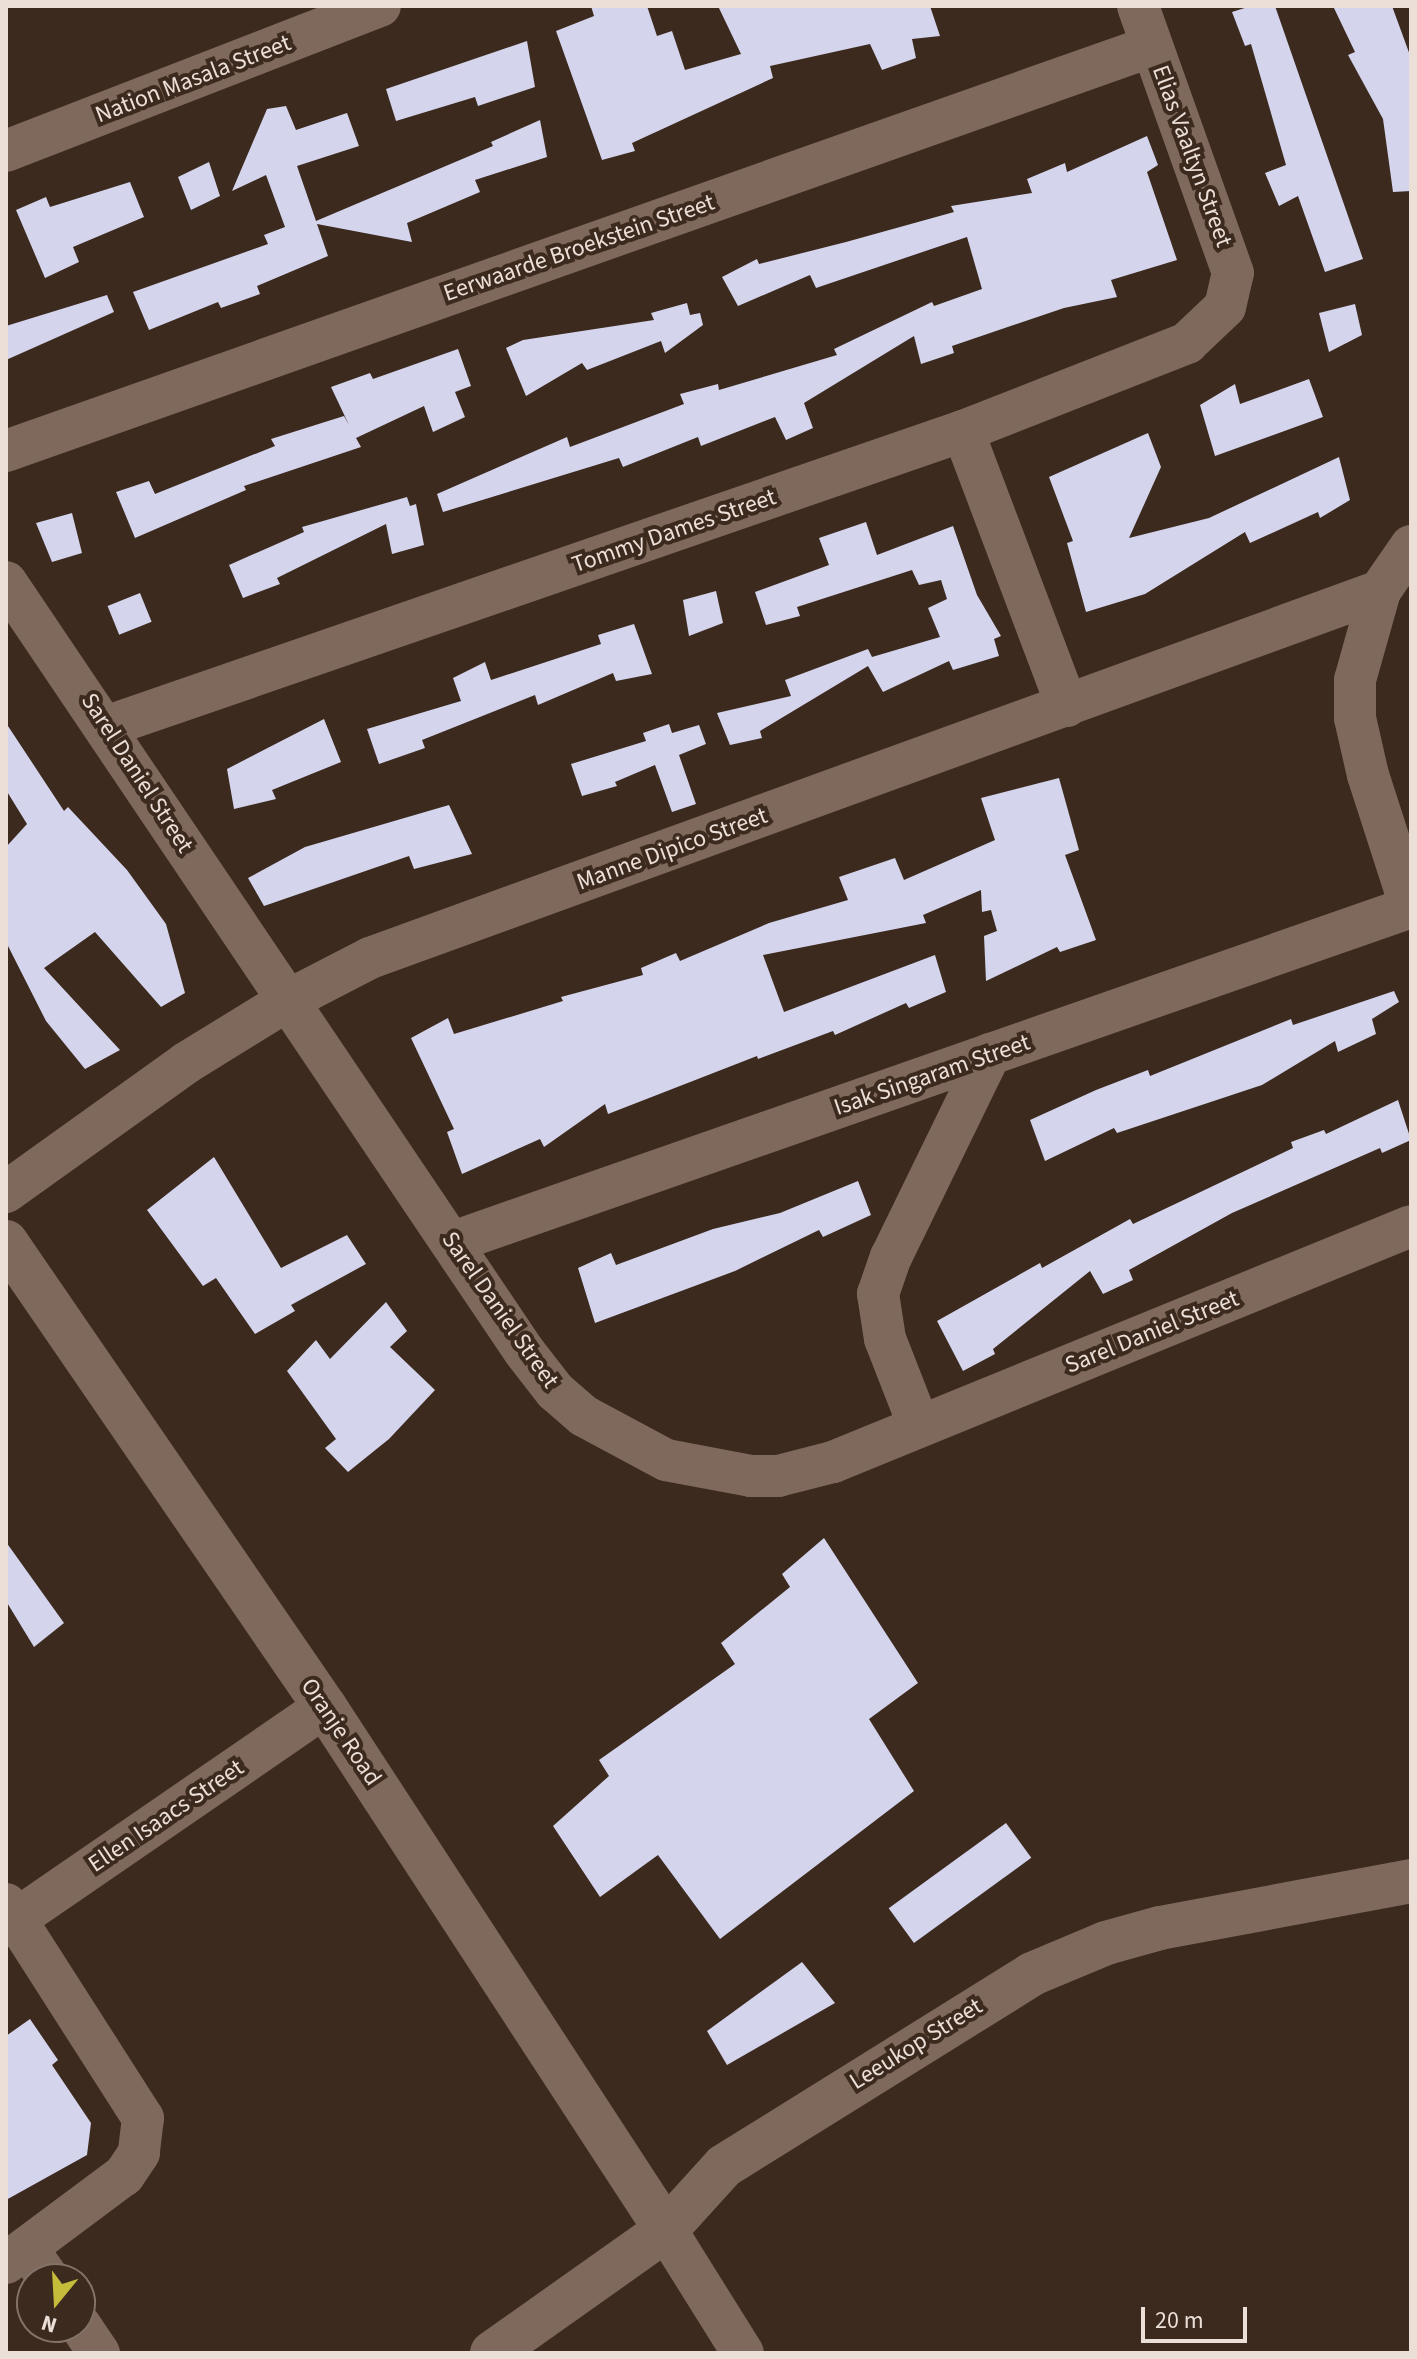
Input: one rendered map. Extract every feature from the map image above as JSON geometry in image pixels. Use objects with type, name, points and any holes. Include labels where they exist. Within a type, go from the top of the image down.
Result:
[{"type":"street","points":[[6,152],[364,6]]},
{"type":"street","name":"Nation Masala Street","points":[[6,152],[380,6]]},
{"type":"street","name":"Elias Vaaltyn Street","points":[[1138,6],[1231,261],[1233,288],[1225,307]]},
{"type":"street","name":"Eerwaarde Broekstein Street","points":[[6,451],[1152,46]]},
{"type":"street","name":"Tommy Dames Street","points":[[108,726],[963,431],[1187,343],[1225,307]]},
{"type":"street","points":[[963,431],[1067,706]]},
{"type":"street","points":[[1411,546],[1380,591],[1355,680],[1355,718],[1411,907]]},
{"type":"street","name":"Sarel Daniel Street","points":[[6,582],[108,726],[285,1002],[555,1391],[613,1435],[666,1460],[722,1473],[778,1476],[833,1462],[1411,1226]]},
{"type":"street","name":"Manne Dipico Street","points":[[6,1192],[186,1063],[285,1002],[370,958],[1380,591]]},
{"type":"street","name":"Isak Singaram Street","points":[[453,1242],[1411,907]]},
{"type":"street","points":[[919,1426],[885,1339],[878,1294],[891,1257],[990,1054]]},
{"type":"street","name":"Oranje Road","points":[[6,1242],[325,1707],[666,2230]]},
{"type":"street","name":"Ellen Isaacs Street","points":[[10,1916],[325,1707]]},
{"type":"street","name":"Leeukop Street","points":[[492,2353],[666,2230],[724,2166],[965,2011],[1053,1964],[1160,1928],[1411,1881]]},
{"type":"street","points":[[10,1916],[143,2118],[139,2153],[124,2175],[28,2263]]},
{"type":"street","points":[[666,2230],[743,2353]]},
{"type":"building","points":[[591,6],[647,6],[657,36],[672,31],[685,70],[741,54],[718,6],[930,6],[940,36],[912,39],[916,58],[882,70],[870,44],[770,66],[773,78],[632,143],[635,151],[602,160],[556,31],[594,16]]},
{"type":"building","points":[[1251,6],[1275,6],[1363,259],[1325,272],[1298,196],[1279,206],[1265,173],[1286,165],[1251,44],[1245,46],[1232,12]]},
{"type":"building","points":[[1333,6],[1392,6],[1411,58],[1411,191],[1393,192],[1383,119],[1348,55],[1355,52]]},
{"type":"building","points":[[527,41],[535,87],[478,106],[475,97],[396,121],[386,89]]},
{"type":"building","points":[[286,106],[296,130],[347,113],[359,146],[297,166],[316,221],[493,146],[491,142],[540,120],[547,157],[475,180],[480,192],[407,223],[412,242],[317,224],[328,256],[257,286],[260,294],[221,308],[218,302],[149,330],[133,292],[268,244],[264,235],[285,227],[266,175],[232,191],[267,109]]},
{"type":"building","points":[[1147,136],[1158,165],[1147,172],[1177,260],[1111,280],[1117,297],[1064,308],[952,346],[954,353],[921,364],[914,336],[804,403],[813,428],[786,440],[775,417],[701,446],[698,437],[623,467],[619,458],[443,512],[437,494],[567,437],[570,447],[684,404],[680,394],[718,384],[719,390],[837,355],[834,349],[932,302],[934,306],[982,289],[967,237],[816,288],[810,275],[738,306],[722,277],[757,259],[759,264],[846,242],[954,212],[951,206],[1032,193],[1027,179],[1065,163],[1067,172]]},
{"type":"building","points":[[209,162],[220,196],[191,210],[178,177]]},
{"type":"building","points":[[130,182],[144,217],[73,247],[79,262],[45,278],[16,210],[46,197],[50,207]]},
{"type":"building","points":[[107,295],[114,312],[6,360],[6,326]]},
{"type":"building","points":[[687,303],[690,315],[700,313],[703,325],[665,353],[661,341],[587,370],[582,363],[526,396],[506,348],[523,340],[654,320],[651,313]]},
{"type":"building","points":[[1355,304],[1362,335],[1329,352],[1319,313]]},
{"type":"building","points":[[458,349],[471,386],[455,392],[465,417],[433,432],[424,406],[356,438],[361,447],[244,486],[246,490],[135,538],[116,492],[149,481],[155,494],[275,446],[271,439],[344,416],[349,425],[331,387],[370,373],[373,379]]},
{"type":"building","points":[[1309,379],[1323,417],[1215,456],[1200,405],[1235,384],[1240,404]]},
{"type":"building","points":[[1148,433],[1161,467],[1129,538],[1209,518],[1339,457],[1350,500],[1320,518],[1318,512],[1250,543],[1245,532],[1145,594],[1086,612],[1067,543],[1073,541],[1049,477]]},
{"type":"building","points":[[407,497],[410,506],[416,504],[424,545],[392,554],[386,524],[277,578],[280,584],[243,598],[229,565],[304,532],[302,527]]},
{"type":"building","points":[[72,513],[82,553],[52,562],[36,523]]},
{"type":"building","points":[[866,522],[877,555],[953,526],[977,595],[1001,636],[994,639],[999,656],[953,670],[949,661],[883,692],[868,666],[760,731],[762,738],[730,745],[717,713],[791,696],[785,680],[868,649],[872,657],[940,637],[928,608],[947,599],[941,580],[919,585],[912,570],[797,607],[800,616],[766,625],[755,592],[829,565],[819,538]]},
{"type":"building","points":[[716,591],[723,623],[689,636],[683,600]]},
{"type":"building","points":[[140,593],[152,622],[119,635],[108,606]]},
{"type":"building","points":[[634,624],[652,674],[616,681],[613,673],[538,705],[535,695],[422,740],[425,748],[379,764],[367,729],[461,701],[453,678],[485,662],[491,680],[601,644],[598,635]]},
{"type":"building","points":[[324,719],[341,762],[272,790],[276,799],[234,809],[227,769]]},
{"type":"building","points":[[6,723],[64,811],[68,807],[127,870],[166,924],[185,993],[161,1007],[95,932],[44,968],[120,1050],[85,1069],[46,1021],[6,942],[6,847],[27,824],[6,790]]},
{"type":"building","points":[[669,724],[672,733],[699,725],[706,744],[679,755],[696,804],[672,812],[655,765],[615,782],[617,786],[582,796],[571,764],[646,741],[643,733]]},
{"type":"building","points":[[1059,778],[1079,850],[1065,855],[1096,940],[1060,952],[1057,947],[986,981],[984,936],[997,931],[991,910],[982,912],[981,890],[923,915],[926,923],[763,955],[784,1012],[935,955],[946,992],[909,1008],[906,1003],[835,1035],[833,1031],[758,1059],[757,1056],[608,1114],[605,1104],[544,1147],[540,1139],[462,1174],[447,1132],[454,1129],[411,1038],[448,1018],[454,1034],[563,1001],[561,997],[643,975],[641,968],[676,953],[680,961],[769,923],[848,900],[839,877],[895,858],[904,880],[995,840],[981,798]]},
{"type":"building","points":[[449,805],[472,854],[414,869],[409,856],[264,906],[248,878],[305,847]]},
{"type":"building","points":[[1394,991],[1399,1002],[1372,1019],[1376,1034],[1338,1052],[1335,1041],[1262,1085],[1117,1133],[1114,1128],[1045,1161],[1030,1120],[1096,1090],[1148,1070],[1150,1076],[1291,1019],[1293,1025]]},
{"type":"building","points":[[1398,1100],[1411,1140],[1382,1153],[1380,1148],[1232,1213],[1129,1270],[1133,1280],[1103,1294],[1090,1271],[993,1349],[995,1354],[963,1371],[937,1321],[1040,1263],[1042,1268],[1130,1219],[1133,1224],[1293,1148],[1291,1142],[1324,1130],[1326,1134]]},
{"type":"building","points":[[214,1157],[281,1268],[347,1235],[366,1264],[291,1305],[295,1311],[255,1334],[216,1278],[203,1286],[147,1210]]},
{"type":"building","points":[[858,1181],[871,1215],[823,1237],[819,1230],[735,1271],[595,1323],[578,1268],[611,1253],[616,1265],[713,1229],[780,1213]]},
{"type":"building","points":[[386,1302],[407,1331],[390,1347],[435,1390],[389,1439],[348,1472],[325,1448],[336,1439],[287,1371],[316,1340],[330,1359]]},
{"type":"building","points":[[824,1538],[918,1683],[869,1719],[914,1791],[720,1939],[658,1855],[600,1897],[553,1826],[609,1776],[599,1760],[735,1664],[721,1643],[790,1587],[782,1574]]},
{"type":"building","points":[[6,1542],[64,1623],[34,1647],[6,1601]]},
{"type":"building","points":[[1006,1823],[1031,1858],[914,1943],[889,1908]]},
{"type":"building","points":[[802,1962],[835,2003],[727,2065],[707,2031]]},
{"type":"building","points":[[30,2019],[58,2060],[52,2065],[91,2123],[87,2155],[6,2200],[6,2036]]}]
